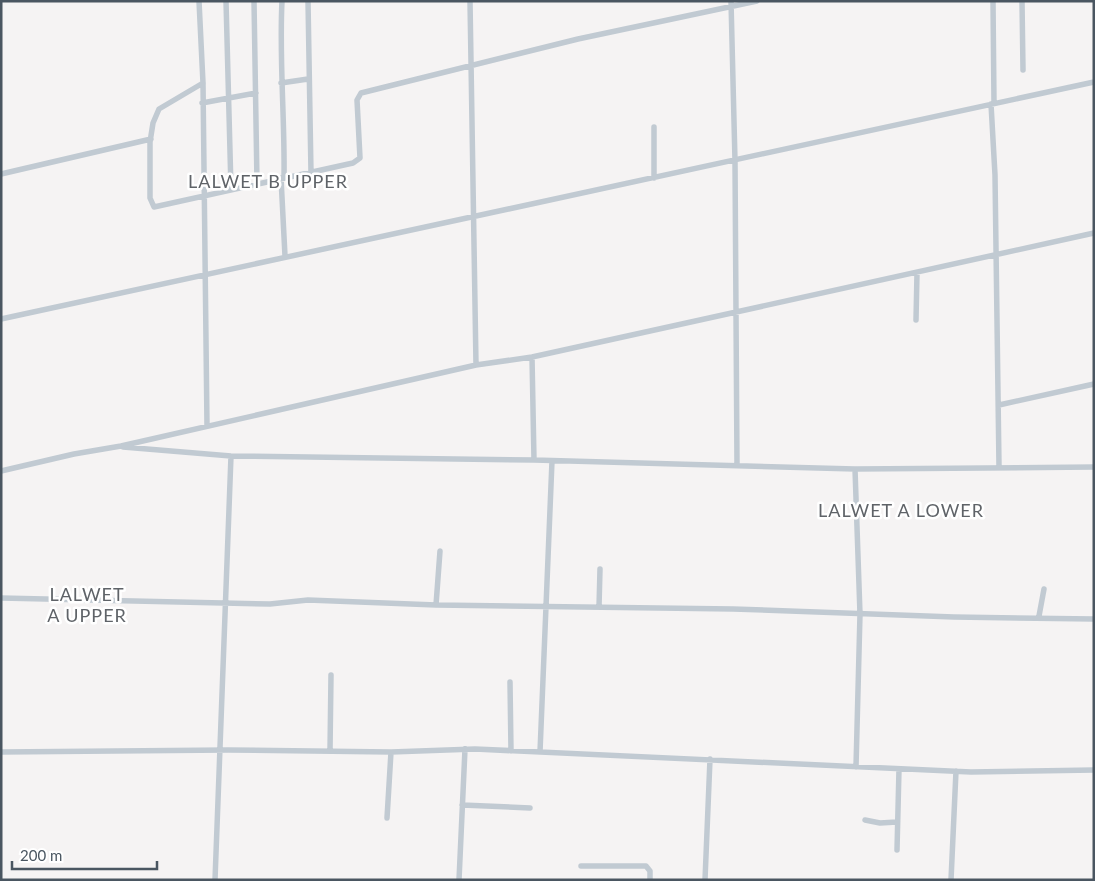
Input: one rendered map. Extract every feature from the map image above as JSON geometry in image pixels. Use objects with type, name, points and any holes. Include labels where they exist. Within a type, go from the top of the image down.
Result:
[{"type":"street","points":[[199,1],[207,426]]},
{"type":"street","points":[[226,1],[231,189]]},
{"type":"street","points":[[254,1],[257,183]]},
{"type":"street","points":[[282,1],[281,83],[284,112],[282,178],[284,256]]},
{"type":"street","points":[[308,1],[311,172]]},
{"type":"street","points":[[470,1],[476,365]]},
{"type":"street","points":[[202,83],[159,109],[152,124],[150,198],[152,206],[348,165],[360,158],[356,100],[361,93],[578,39],[731,4],[757,1]]},
{"type":"street","points":[[993,1],[995,253],[1000,405],[999,466]]},
{"type":"street","points":[[1022,1],[1023,70]]},
{"type":"street","points":[[731,4],[735,161],[737,464]]},
{"type":"street","points":[[281,83],[308,79]]},
{"type":"street","points":[[1,319],[284,256],[735,161],[1094,82]]},
{"type":"street","points":[[202,103],[256,94]]},
{"type":"street","points":[[654,127],[654,178]]},
{"type":"street","points":[[1,174],[151,139]]},
{"type":"street","points":[[1,471],[74,454],[121,446],[476,365],[532,357],[917,273],[995,253],[1094,233]]},
{"type":"street","points":[[916,320],[917,273]]},
{"type":"street","points":[[532,357],[534,460]]},
{"type":"street","points":[[1000,405],[1094,384]]},
{"type":"street","points":[[121,446],[231,456],[737,464],[856,469],[999,466],[1094,467]]},
{"type":"street","points":[[215,880],[231,456]]},
{"type":"street","points":[[540,752],[552,461]]},
{"type":"street","points":[[856,469],[860,614],[856,767]]},
{"type":"street","points":[[436,605],[440,551]]},
{"type":"street","points":[[600,569],[600,607]]},
{"type":"street","points":[[1039,616],[1044,588]]},
{"type":"street","points":[[1,598],[270,604],[308,600],[436,605],[834,611],[860,614],[1039,616],[1094,619]]},
{"type":"street","points":[[330,751],[331,675]]},
{"type":"street","points":[[510,682],[511,751]]},
{"type":"street","points":[[1,752],[220,750],[391,752],[465,749],[956,771],[1094,770]]},
{"type":"street","points":[[458,880],[465,749]]},
{"type":"street","points":[[387,818],[391,752]]},
{"type":"street","points":[[705,880],[710,759]]},
{"type":"street","points":[[896,850],[899,769]]},
{"type":"street","points":[[951,880],[956,771]]},
{"type":"street","points":[[462,805],[530,808]]},
{"type":"street","points":[[865,820],[880,823],[897,822]]},
{"type":"street","points":[[581,866],[646,866],[650,871],[650,880]]},
{"type":"district","name":"LALWET B UPPER","points":[[268,182]]},
{"type":"district","name":"LALWET A LOWER","points":[[901,511]]},
{"type":"district","name":"LALWET A UPPER","points":[[87,605]]}]
